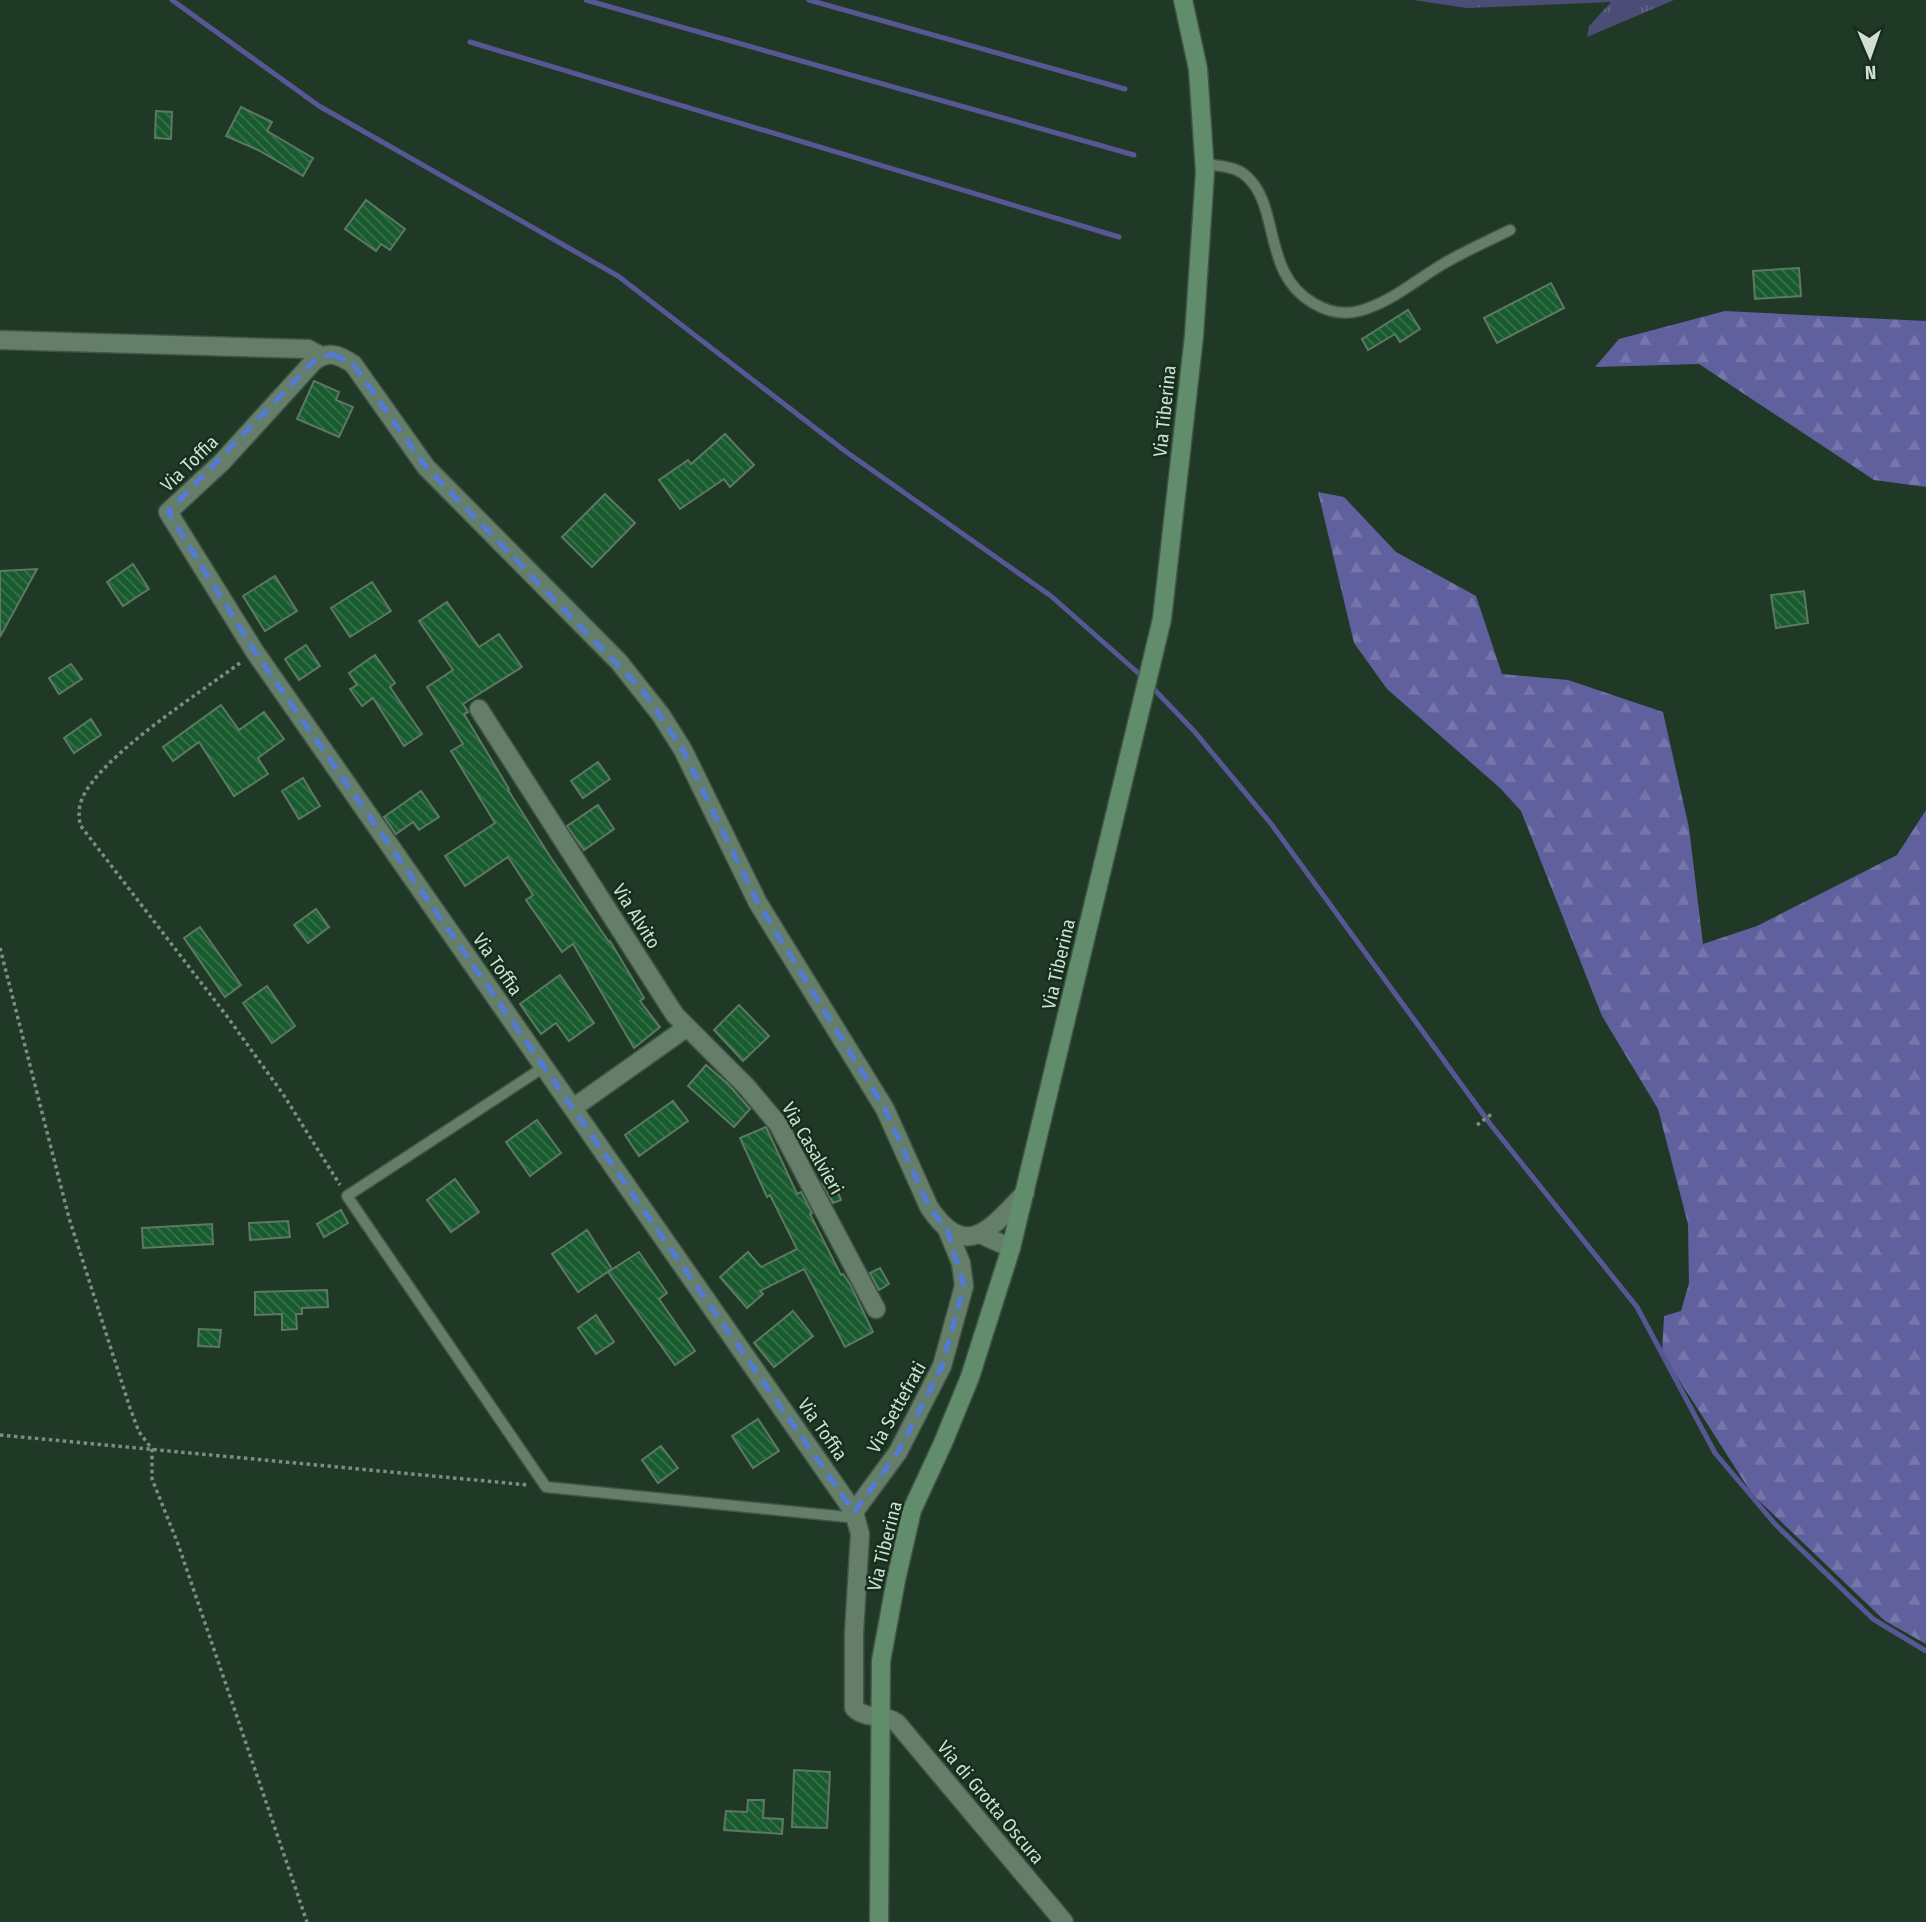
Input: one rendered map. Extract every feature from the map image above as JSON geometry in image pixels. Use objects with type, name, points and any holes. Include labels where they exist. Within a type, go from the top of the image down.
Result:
[{"type":"main road","name":"Via Tiberina","points":[[879,1922],[881,1661],[896,1580],[912,1510],[970,1377],[1011,1248],[1153,662],[1168,572],[1192,350],[1204,164],[1198,69],[1183,0]]},
{"type":"street","points":[[0,340],[307,349],[321,356],[340,356],[353,364],[426,467],[619,662],[661,715],[683,750],[758,903],[885,1109],[929,1207],[947,1229],[967,1237],[980,1234],[995,1224],[1025,1193]]},
{"type":"street","name":"Via Toffia","points":[[321,356],[222,461],[168,512],[255,652],[855,1515]]},
{"type":"street","name":"Via Alvito","points":[[479,709],[665,1001],[686,1028]]},
{"type":"street","points":[[573,1108],[686,1028]]},
{"type":"street","name":"Via Casalvieri","points":[[686,1028],[747,1086],[778,1124],[876,1309]]},
{"type":"street","name":"Via Settefrati","points":[[855,1515],[898,1452],[942,1367],[964,1286],[961,1263],[947,1229]]},
{"type":"street","points":[[980,1234],[1011,1248]]},
{"type":"street","points":[[855,1515],[860,1534],[852,1702],[854,1708],[863,1715],[881,1716]]},
{"type":"street","name":"Via di Grotta Oscura","points":[[881,1716],[897,1723],[1064,1922]]},
{"type":"lane","points":[[1204,164],[1235,169],[1244,173],[1251,181],[1261,199],[1287,278],[1302,296],[1331,311],[1352,312],[1372,307],[1444,263],[1510,230]]},
{"type":"lane","points":[[544,1067],[347,1196],[545,1487],[855,1515]]},
{"type":"path","points":[[255,652],[124,749],[86,791],[79,809],[80,825],[283,1094],[347,1196]]},
{"type":"path","points":[[0,948],[69,1218],[130,1408],[139,1432],[152,1449],[152,1479],[178,1544],[307,1922]]},
{"type":"path","points":[[1477,1125],[1493,1113]]},
{"type":"path","points":[[0,1435],[545,1487]]},
{"type":"highlighted area","points":[[332,354],[353,364],[426,467],[643,691],[683,750],[758,903],[885,1109],[929,1207],[947,1229],[964,1286],[942,1366],[898,1452],[854,1512],[255,652],[168,512],[314,361]]},
{"type":"green space","points":[[1413,0],[1674,0],[1587,37],[1589,26],[1611,2],[1467,8]]},
{"type":"green space","points":[[1725,311],[1926,321],[1926,487],[1874,480],[1699,364],[1595,367],[1619,339]]},
{"type":"green space","points":[[1318,492],[1344,497],[1396,552],[1476,596],[1502,674],[1568,680],[1663,712],[1689,828],[1703,944],[1757,926],[1897,855],[1926,810],[1926,1644],[1885,1621],[1752,1494],[1662,1353],[1664,1316],[1681,1311],[1689,1283],[1688,1224],[1658,1109],[1602,1016],[1521,811],[1500,788],[1387,689],[1354,643]]},
{"type":"building","points":[[241,107],[272,122],[267,131],[313,158],[303,176],[258,150],[226,136]]},
{"type":"building","points":[[156,111],[172,112],[171,139],[155,138]]},
{"type":"building","points":[[366,200],[405,229],[390,250],[381,244],[376,251],[345,229]]},
{"type":"building","points":[[1799,268],[1801,296],[1755,299],[1753,271]]},
{"type":"building","points":[[1551,283],[1564,308],[1497,343],[1484,318]]},
{"type":"building","points":[[1408,310],[1420,329],[1400,342],[1395,334],[1368,350],[1362,339]]},
{"type":"building","points":[[314,381],[339,392],[336,400],[353,407],[339,437],[297,419]]},
{"type":"building","points":[[725,434],[754,465],[730,487],[724,479],[680,509],[659,480],[688,460],[691,464]]},
{"type":"building","points":[[605,494],[635,523],[592,567],[562,537]]},
{"type":"building","points":[[133,564],[149,589],[123,606],[107,582]]},
{"type":"building","points":[[37,569],[0,637],[0,571]]},
{"type":"building","points":[[275,576],[297,611],[265,631],[243,596]]},
{"type":"building","points":[[372,582],[391,611],[350,637],[331,608]]},
{"type":"building","points":[[1804,591],[1808,623],[1776,628],[1771,595]]},
{"type":"building","points":[[447,602],[479,647],[499,634],[522,667],[463,704],[468,712],[464,714],[551,858],[610,941],[644,998],[640,1001],[660,1027],[634,1048],[573,944],[562,952],[526,900],[533,895],[508,857],[465,886],[445,856],[495,823],[451,751],[463,744],[427,687],[453,670],[419,621]]},
{"type":"building","points":[[306,645],[320,666],[299,680],[285,659]]},
{"type":"building","points":[[375,655],[395,683],[390,687],[422,734],[404,746],[373,698],[362,706],[350,689],[357,685],[349,673]]},
{"type":"building","points":[[71,664],[82,679],[59,694],[49,678]]},
{"type":"building","points":[[221,705],[239,730],[264,712],[284,739],[258,758],[268,774],[234,796],[199,742],[173,761],[163,747]]},
{"type":"building","points":[[91,719],[101,735],[74,753],[64,738]]},
{"type":"building","points":[[598,762],[610,779],[583,798],[571,781]]},
{"type":"building","points":[[303,778],[320,806],[299,819],[282,791]]},
{"type":"building","points":[[421,791],[439,817],[419,830],[413,822],[396,834],[384,817]]},
{"type":"building","points":[[598,805],[614,829],[584,850],[567,826]]},
{"type":"building","points":[[316,909],[329,927],[308,943],[294,925]]},
{"type":"building","points":[[200,927],[241,985],[225,997],[184,938]]},
{"type":"building","points":[[560,975],[594,1023],[569,1041],[556,1023],[541,1034],[520,1004]]},
{"type":"building","points":[[267,986],[295,1026],[272,1043],[243,1003]]},
{"type":"building","points":[[739,1005],[769,1036],[743,1061],[714,1030]]},
{"type":"building","points":[[706,1065],[728,1084],[750,1109],[734,1127],[688,1086]]},
{"type":"building","points":[[673,1101],[688,1121],[639,1156],[625,1135]]},
{"type":"building","points":[[537,1120],[561,1153],[530,1176],[506,1142]]},
{"type":"building","points":[[766,1127],[797,1194],[801,1192],[841,1275],[843,1274],[850,1284],[873,1332],[845,1347],[804,1269],[760,1291],[763,1294],[747,1308],[720,1277],[748,1252],[761,1267],[797,1249],[770,1195],[767,1197],[740,1138]]},
{"type":"building","points":[[832,1178],[841,1200],[833,1203],[822,1183]]},
{"type":"building","points":[[455,1179],[479,1212],[451,1232],[427,1200]]},
{"type":"building","points":[[341,1210],[348,1223],[324,1237],[317,1224]]},
{"type":"building","points":[[288,1221],[290,1237],[250,1240],[249,1223]]},
{"type":"building","points":[[212,1224],[213,1244],[143,1248],[142,1228]]},
{"type":"building","points":[[587,1230],[612,1269],[578,1292],[552,1254]]},
{"type":"building","points":[[639,1252],[667,1293],[659,1299],[695,1351],[675,1365],[608,1272]]},
{"type":"building","points":[[880,1268],[889,1284],[879,1290],[870,1273]]},
{"type":"building","points":[[327,1290],[328,1307],[302,1308],[302,1314],[296,1314],[297,1329],[282,1330],[282,1314],[255,1315],[255,1292]]},
{"type":"building","points":[[793,1311],[813,1336],[774,1367],[754,1343]]},
{"type":"building","points":[[596,1315],[614,1342],[596,1354],[578,1328]]},
{"type":"building","points":[[199,1329],[221,1330],[219,1347],[198,1346]]},
{"type":"building","points":[[758,1419],[779,1451],[753,1468],[732,1436]]},
{"type":"building","points":[[661,1446],[678,1468],[658,1483],[642,1460]]},
{"type":"building","points":[[794,1770],[830,1772],[827,1828],[792,1827]]},
{"type":"building","points":[[748,1800],[764,1800],[763,1818],[783,1819],[782,1834],[724,1830],[726,1811],[747,1812]]},
{"type":"waterway","points":[[172,0],[319,106],[618,276],[845,451],[1051,596],[1145,679]]},
{"type":"waterway","points":[[586,0],[1134,155]]},
{"type":"waterway","points":[[809,0],[1125,89]]},
{"type":"waterway","points":[[470,42],[1119,237]]},
{"type":"waterway","points":[[1151,686],[1194,731],[1272,825],[1491,1125],[1637,1307],[1715,1453],[1775,1524],[1873,1619],[1926,1651]]}]
